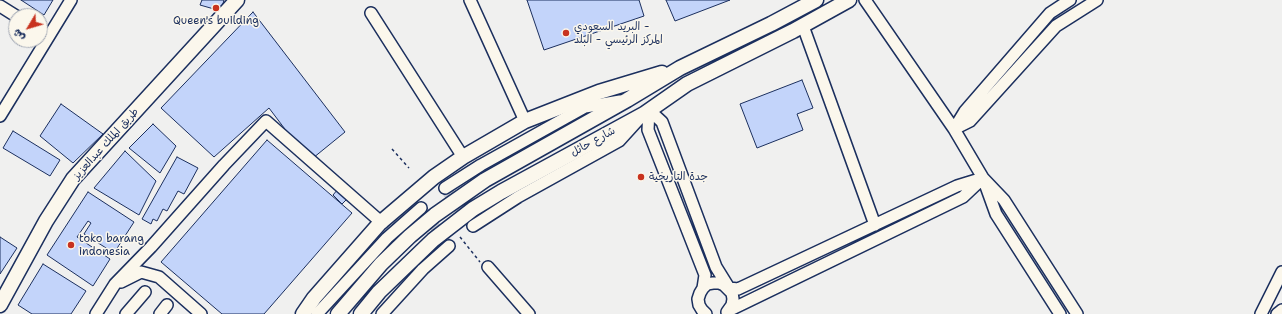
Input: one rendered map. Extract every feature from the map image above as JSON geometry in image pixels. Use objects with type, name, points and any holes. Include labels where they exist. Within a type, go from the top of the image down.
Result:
[{"type":"main road","name":"طريق الملك عبدالعزيز","points":[[0,305],[46,221],[73,179],[238,0]]},
{"type":"main road","name":"شارع حائل","points":[[360,314],[379,292],[433,240],[473,209],[501,192],[647,112],[687,84],[803,26],[849,0]]},
{"type":"main road","name":"شارع حائل","points":[[338,314],[381,264],[410,236],[435,215],[485,180],[627,100],[680,68],[812,1]]},
{"type":"main road","points":[[302,314],[314,298],[382,223],[434,177],[463,158],[524,121],[599,92],[680,68]]},
{"type":"street","points":[[48,29],[71,0]]},
{"type":"street","points":[[470,0],[524,121]]},
{"type":"street","points":[[865,0],[954,129],[983,178],[996,214],[1060,314]]},
{"type":"street","points":[[954,129],[965,111],[1050,13],[1070,0]]},
{"type":"street","points":[[954,129],[970,121],[1056,26],[1097,0]]},
{"type":"street","points":[[371,13],[463,158]]},
{"type":"street","points":[[803,26],[875,225]]},
{"type":"street","points":[[0,116],[36,48]]},
{"type":"street","points":[[445,188],[481,164],[585,107],[627,100]]},
{"type":"street","points":[[473,226],[518,197],[619,141],[647,112]]},
{"type":"street","points":[[647,112],[648,130],[705,275],[703,288]]},
{"type":"street","points":[[647,112],[662,122],[716,267],[732,293],[733,299],[727,313]]},
{"type":"street","points":[[96,314],[115,284],[151,247],[224,165],[266,121],[382,223]]},
{"type":"street","points":[[706,314],[699,305],[698,299],[703,288],[707,284],[719,282],[729,288],[738,289],[957,186],[983,178]]},
{"type":"street","points":[[727,313],[963,197],[983,178]]},
{"type":"street","points":[[983,178],[1004,200],[1077,314]]},
{"type":"street","points":[[317,314],[387,238],[421,208]]},
{"type":"street","points":[[382,314],[423,269],[450,246]]},
{"type":"street","points":[[485,266],[529,314]]},
{"type":"street","points":[[115,284],[141,272],[159,277],[201,314]]},
{"type":"street","points":[[1261,314],[1282,272]]},
{"type":"street","points":[[126,314],[145,292]]},
{"type":"street","points":[[160,314],[167,305]]},
{"type":"street","points":[[1277,314],[1282,310]]},
{"type":"path","points":[[392,149],[409,168]]},
{"type":"path","points":[[460,237],[485,266]]},
{"type":"building","points":[[21,0],[53,0],[48,8],[33,8]]},
{"type":"building","name":"Queen's building","points":[[202,0],[224,0],[221,11],[200,5]]},
{"type":"building","name":"البريد السعودي - المركز الرئيسي - البلد","points":[[527,0],[639,0],[644,16],[544,50]]},
{"type":"building","points":[[666,0],[730,0],[675,21]]},
{"type":"building","points":[[253,12],[345,132],[313,158],[303,153],[269,108],[214,157],[161,108]]},
{"type":"building","points":[[802,80],[813,108],[797,114],[803,130],[757,148],[740,104]]},
{"type":"building","points":[[61,104],[103,134],[73,163],[40,136]]},
{"type":"building","points":[[153,124],[176,146],[160,173],[129,148]]},
{"type":"building","points":[[13,131],[60,160],[50,176],[3,148]]},
{"type":"building","points":[[267,140],[352,213],[264,314],[222,314],[161,262]]},
{"type":"building","points":[[125,151],[156,181],[139,215],[94,188]]},
{"type":"building","points":[[177,157],[198,168],[184,194],[178,191],[167,211],[163,209],[157,221],[153,219],[151,224],[142,219]]},
{"type":"building","points":[[338,189],[348,198],[342,204],[333,195]]},
{"type":"building","name":"toko barang indonesia","points":[[88,192],[134,222],[114,253],[84,234],[91,223],[88,221],[77,237],[110,259],[93,286],[47,255]]},
{"type":"building","points":[[0,237],[17,248],[0,274]]},
{"type":"building","points":[[43,264],[86,291],[71,314],[32,314],[18,305]]},
{"type":"tunnel","points":[[445,188],[469,222]]},
{"type":"tunnel","points":[[421,208],[449,246]]},
{"type":"place","name":"Queen's building","points":[[216,8]]},
{"type":"place","name":"البريد السعودي - المركز الرئيسي - البلد","points":[[566,33]]},
{"type":"place","name":"جدة التاريخية","points":[[641,177]]},
{"type":"place","name":"toko barang indonesia","points":[[71,245]]}]
